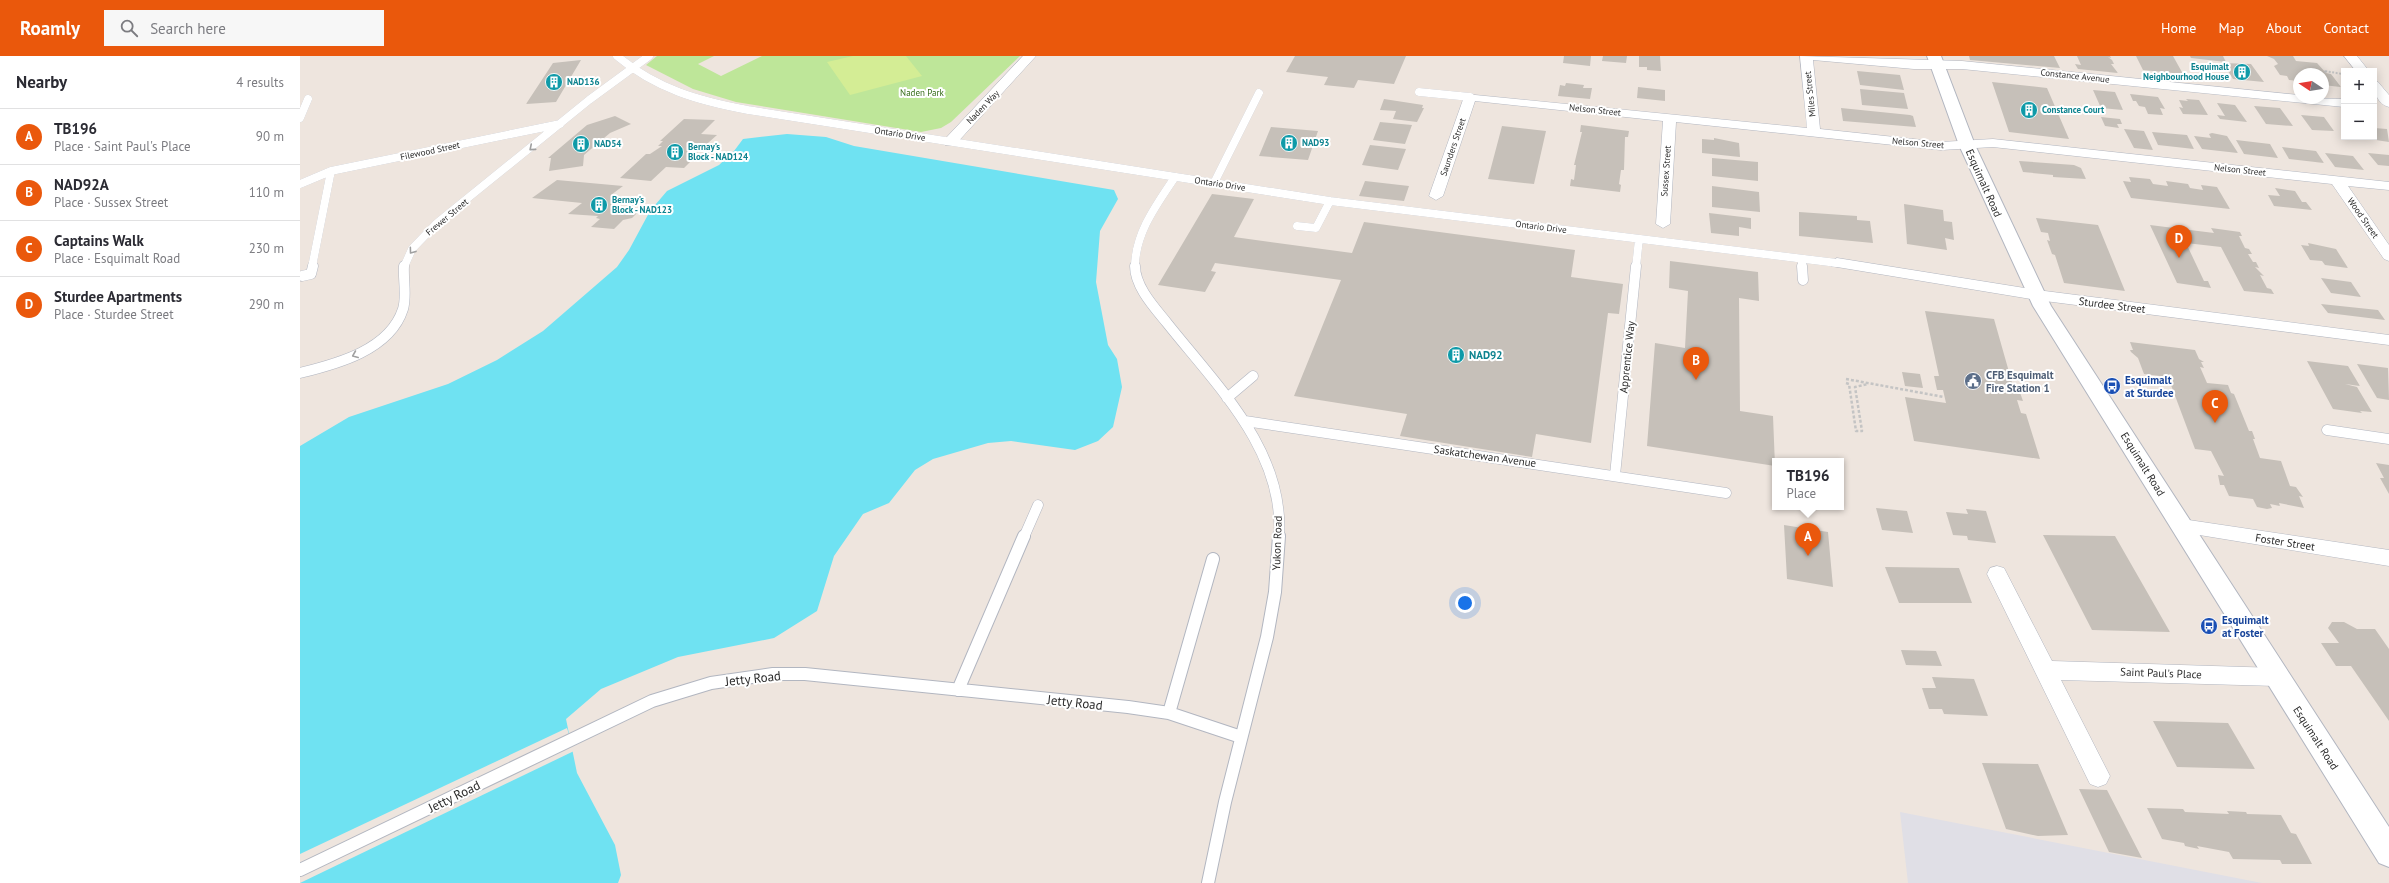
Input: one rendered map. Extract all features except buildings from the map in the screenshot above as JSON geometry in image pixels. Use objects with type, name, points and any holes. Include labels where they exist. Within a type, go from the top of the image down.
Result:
[{"type":"street","name":"Naden Way","points":[[950,142],[1017,72],[1030,56]]},
{"type":"street","name":"Naden Way","points":[[1017,72],[1038,56]]},
{"type":"street","name":"Constance Avenue","points":[[1806,56],[1936,61],[1962,65],[2341,103]]},
{"type":"street","name":"Miles Street","points":[[1806,56],[1814,133]]},
{"type":"street","points":[[2350,56],[2360,68]]},
{"type":"street","name":"Esquimalt Road","points":[[1936,61],[1967,145],[2037,295],[2389,853]]},
{"type":"street","points":[[2377,89],[2389,103]]},
{"type":"street","name":"Nelson Street","points":[[1470,97],[1941,146],[1993,143],[2389,186]]},
{"type":"street","name":"Saunders Street","points":[[1436,196],[1470,97]]},
{"type":"street","points":[[2377,106],[2389,107]]},
{"type":"street","name":"Sussex Street","points":[[1663,224],[1670,118]]},
{"type":"street","name":"Wood Street","points":[[2337,181],[2389,256]]},
{"type":"street","name":"Sturdee Street","points":[[1837,264],[2037,295],[2389,340]]},
{"type":"street","name":"Foster Street","points":[[2182,526],[2389,558]]},
{"type":"street","points":[[1997,574],[2098,776]]},
{"type":"street","name":"Saint Paul's Place","points":[[2045,670],[2277,677]]},
{"type":"lane","name":"Ontario Drive","points":[[617,56],[632,70],[662,86],[725,106],[1330,201],[1639,238],[1837,264]]},
{"type":"lane","name":"Frewer Street","points":[[300,373],[325,367],[359,354],[379,341],[398,323],[403,308],[405,260],[437,223],[562,123],[649,56]]},
{"type":"lane","points":[[1419,92],[1470,97]]},
{"type":"lane","points":[[1214,183],[1259,93]]},
{"type":"lane","points":[[301,115],[308,99]]},
{"type":"lane","name":"Filewood Street","points":[[300,184],[331,171],[372,161],[489,136],[562,123]]},
{"type":"lane","points":[[302,276],[311,274],[331,171]]},
{"type":"lane","name":"Yukon Road","points":[[1175,177],[1150,213],[1135,250],[1135,273],[1148,299],[1245,421],[1258,444],[1272,477],[1280,521],[1275,592],[1267,637],[1241,737],[1208,883]]},
{"type":"lane","points":[[1297,226],[1316,228],[1330,201]]},
{"type":"lane","points":[[316,206],[325,204]]},
{"type":"lane","points":[[313,218],[323,216]]},
{"type":"lane","points":[[311,232],[320,230]]},
{"type":"lane","name":"Apprentice Way","points":[[1615,475],[1639,238]]},
{"type":"lane","points":[[308,246],[317,244]]},
{"type":"lane","points":[[305,260],[314,258]]},
{"type":"lane","points":[[1802,259],[1803,280]]},
{"type":"lane","points":[[1227,398],[1253,376]]},
{"type":"lane","name":"Saskatchewan Avenue","points":[[1245,421],[1615,475],[1726,493]]},
{"type":"lane","points":[[2327,430],[2389,439]]},
{"type":"lane","points":[[958,690],[1038,505]]},
{"type":"lane","points":[[1169,714],[1213,559]]},
{"type":"lane","name":"Jetty Road","points":[[300,870],[652,701],[704,685],[739,677],[805,674],[1169,714],[1241,737]]},
{"type":"path","points":[[2343,74],[2324,71],[2343,74]]},
{"type":"path","points":[[1846,379],[1944,397]]},
{"type":"path","points":[[1846,383],[1849,384],[1856,431],[1862,431],[1855,387],[1868,384]]},
{"type":"shaded area","points":[[1900,812],[2262,883],[1908,883]]},
{"type":"green space","name":"Naden Park","points":[[657,56],[714,56],[698,64],[721,76],[762,56],[1020,56],[951,122],[941,128],[921,132],[736,102],[693,89],[646,65]]},
{"type":"green space","points":[[853,56],[906,56],[922,76],[850,95],[827,62]]},
{"type":"water","points":[[787,134],[826,137],[854,146],[1114,190],[1118,199],[1100,231],[1096,282],[1108,345],[1117,359],[1122,387],[1113,427],[1098,441],[1075,450],[1011,441],[988,443],[933,459],[915,470],[889,503],[863,514],[834,556],[817,611],[774,638],[678,657],[601,689],[566,719],[577,773],[615,845],[621,875],[618,883],[300,883],[300,446],[349,417],[448,384],[497,360],[543,331],[617,267],[629,250],[650,211],[667,191],[719,165],[734,151],[743,139]]},
{"type":"pier","points":[[567,728],[574,751],[300,883],[300,854]]},
{"type":"place","name":"Esquimalt Neighbourhood House","points":[[2242,72]]},
{"type":"place","name":"NAD136","points":[[554,82]]},
{"type":"place","name":"Constance Court","points":[[2029,110]]},
{"type":"place","name":"NAD93","points":[[1289,143]]},
{"type":"place","name":"NAD54","points":[[581,144]]},
{"type":"place","name":"Bernay's Block - NAD124","points":[[675,152]]},
{"type":"place","name":"Bernay's Block - NAD123","points":[[599,205]]},
{"type":"place","name":"Sturdee Apartments","points":[[2179,258]]},
{"type":"place","name":"NAD92","points":[[1456,355]]},
{"type":"place","name":"NAD92A","points":[[1696,380]]},
{"type":"place","name":"CFB Esquimalt Fire Station 1","points":[[1973,381]]},
{"type":"place","name":"Esquimalt at Sturdee","points":[[2112,386]]},
{"type":"place","name":"Captains Walk","points":[[2215,423]]},
{"type":"place","name":"TB196","points":[[1808,556]]},
{"type":"place","name":"Esquimalt at Foster","points":[[2209,626]]}]
